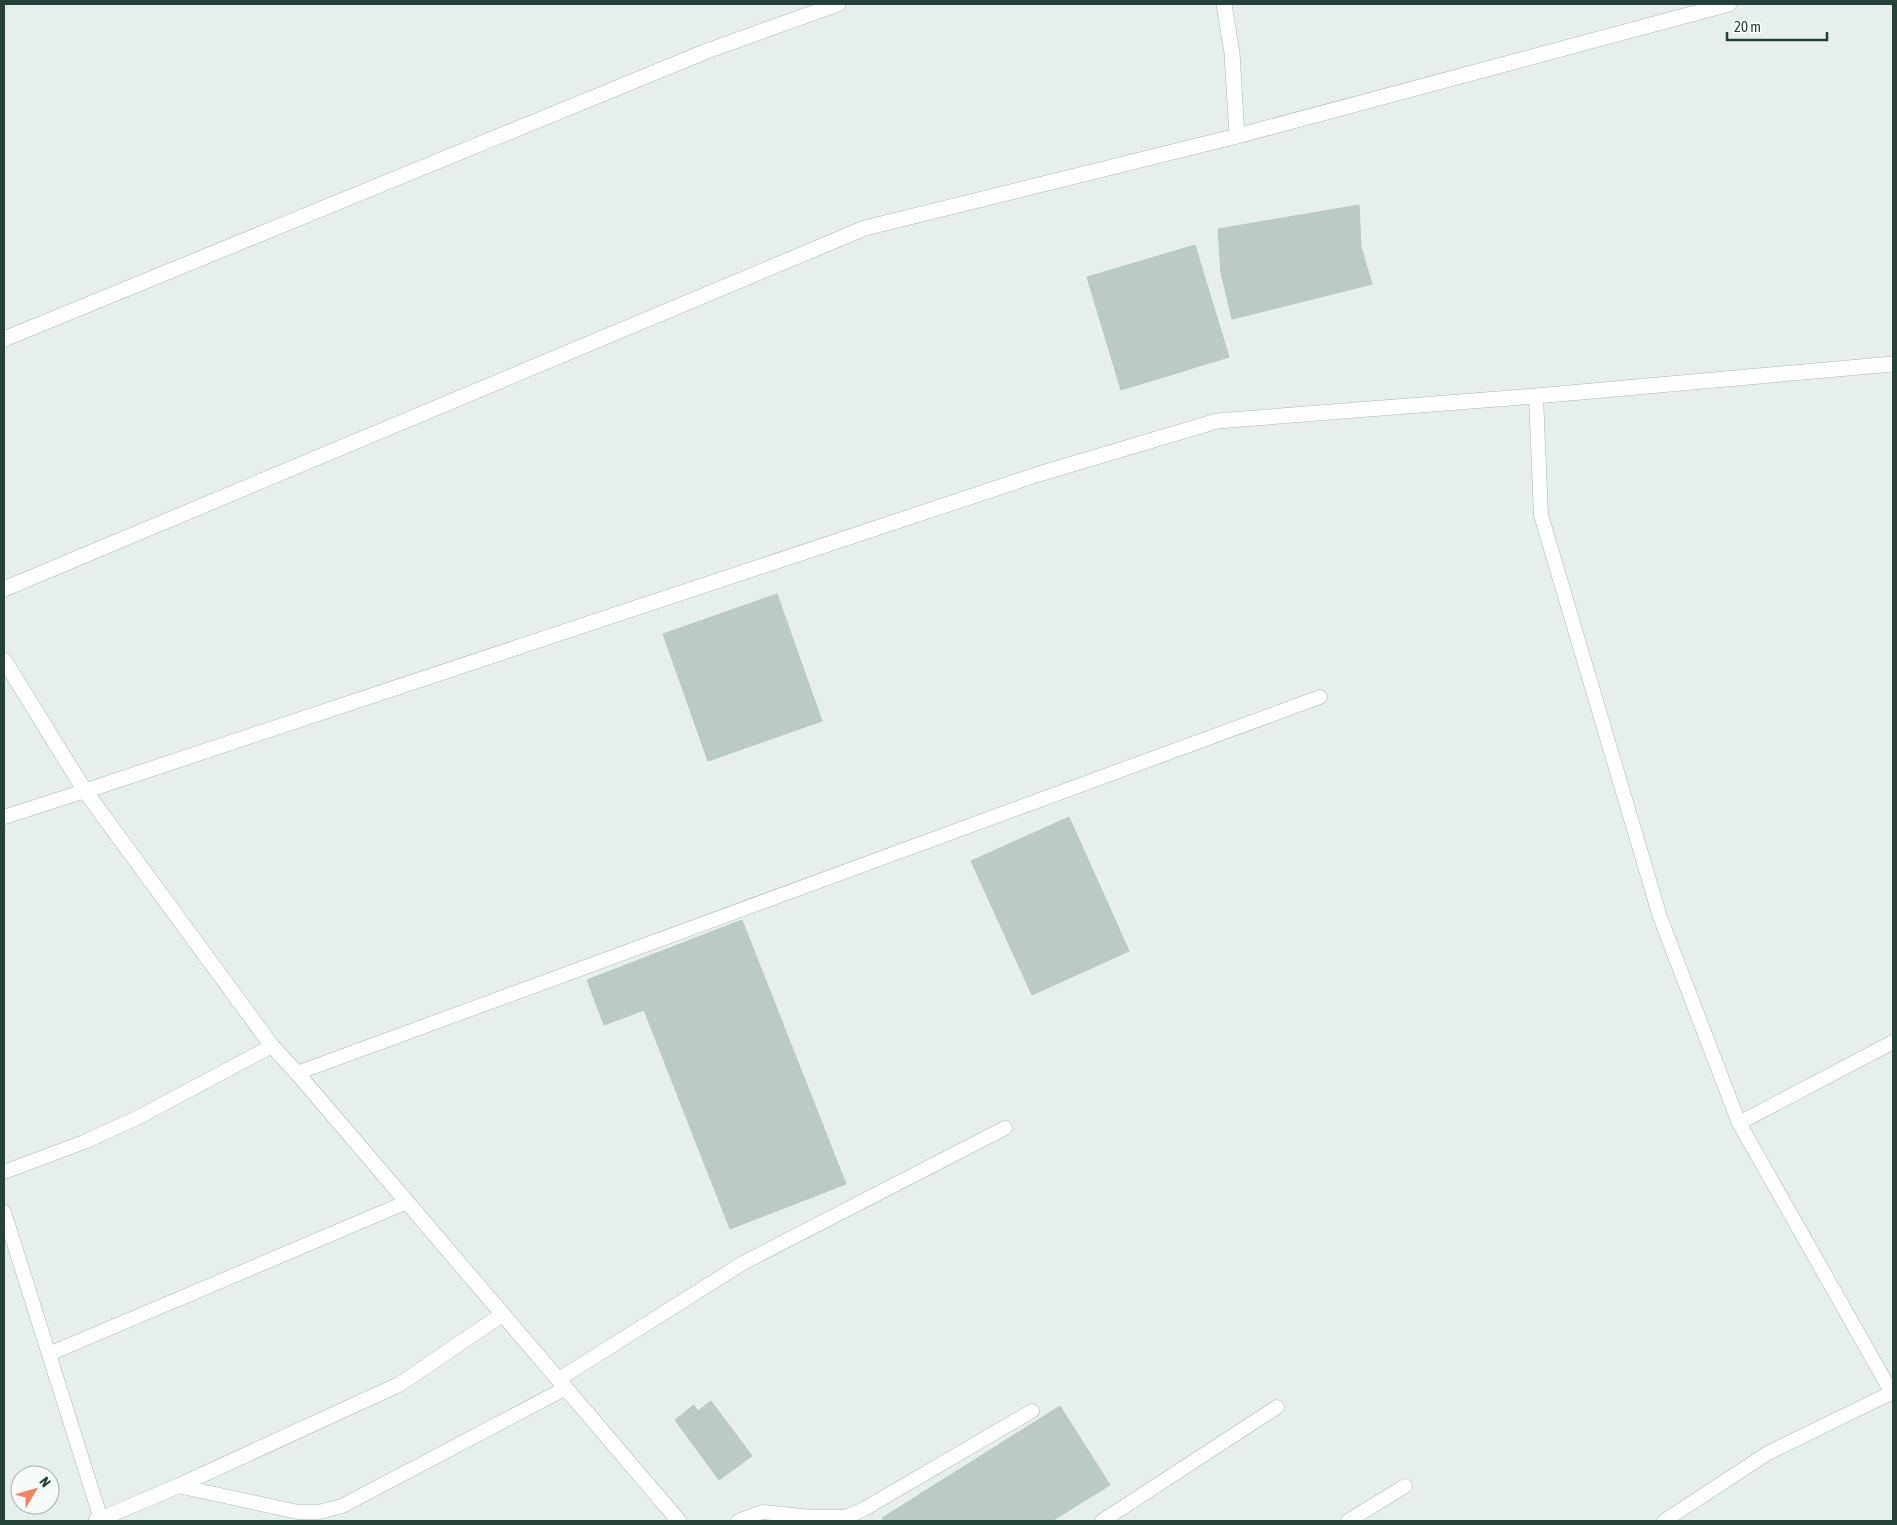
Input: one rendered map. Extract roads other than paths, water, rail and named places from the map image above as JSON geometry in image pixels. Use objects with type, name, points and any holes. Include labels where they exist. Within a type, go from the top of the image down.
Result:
[{"type":"street","points":[[4,338],[707,51],[838,4]]},
{"type":"street","points":[[1224,4],[1232,53],[1237,136]]},
{"type":"street","points":[[4,589],[864,228],[1237,136],[1729,4]]},
{"type":"street","points":[[85,791],[1039,474],[1217,420],[1536,396],[1893,364]]},
{"type":"street","points":[[4,660],[85,791],[272,1046],[298,1074],[679,1521]]},
{"type":"street","points":[[98,1520],[178,1486],[400,1384],[503,1314]]},
{"type":"lane","points":[[1536,396],[1540,515],[1660,917],[1739,1123],[1893,1393],[1768,1453],[1664,1521]]},
{"type":"lane","points":[[298,1074],[1320,697]]},
{"type":"lane","points":[[4,817],[85,791]]},
{"type":"lane","points":[[1739,1123],[1893,1042]]},
{"type":"lane","points":[[4,1172],[84,1142],[137,1118],[272,1046]]},
{"type":"lane","points":[[178,1486],[298,1512],[319,1512],[342,1506],[562,1383],[744,1263],[1005,1128]]},
{"type":"lane","points":[[49,1354],[407,1202]]},
{"type":"lane","points":[[4,1212],[49,1354],[98,1520]]},
{"type":"lane","points":[[1102,1521],[1277,1407]]},
{"type":"lane","points":[[738,1521],[762,1512],[812,1517],[846,1517],[864,1509],[1032,1411]]},
{"type":"lane","points":[[1348,1521],[1405,1486]]}]
